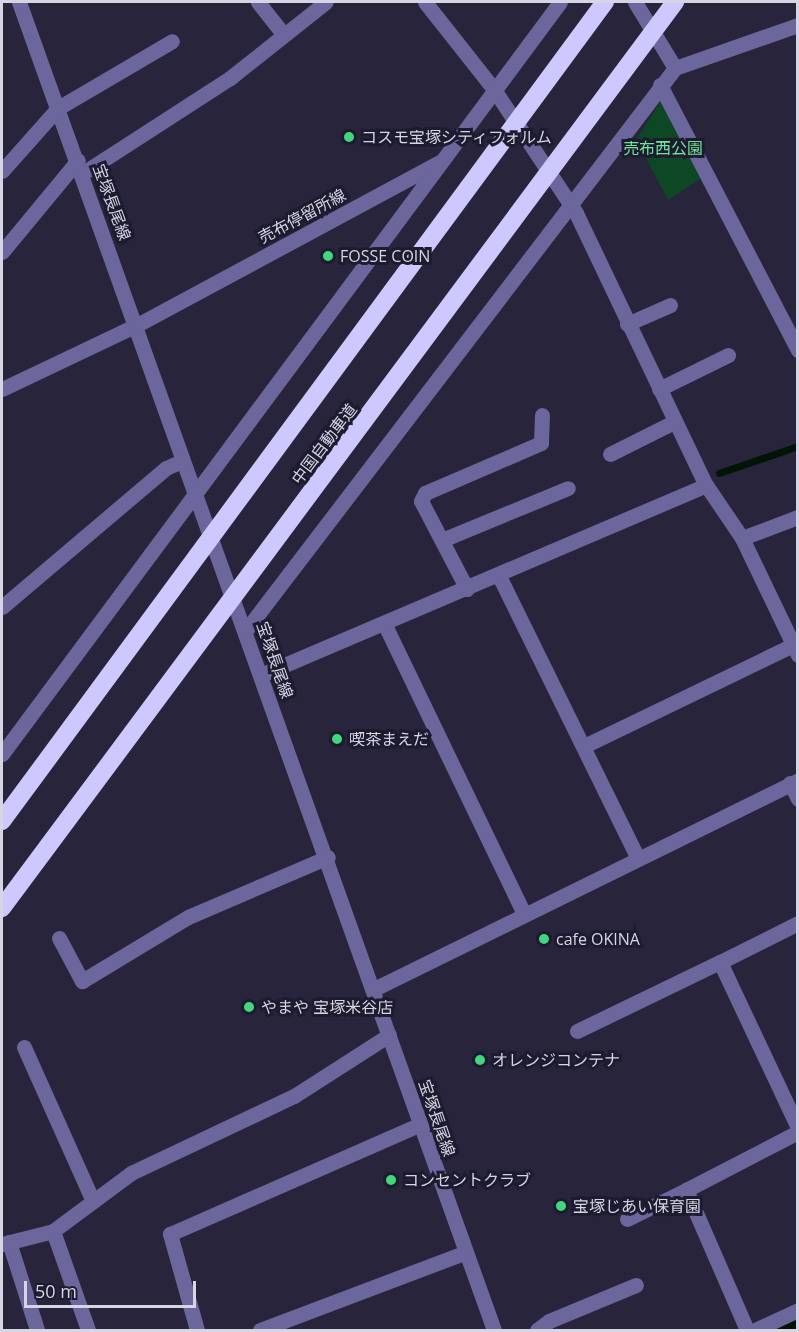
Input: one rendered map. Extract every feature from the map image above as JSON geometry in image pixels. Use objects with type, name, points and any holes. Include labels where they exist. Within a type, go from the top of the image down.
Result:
[{"type":"highway","points":[[2,821],[605,2]]},
{"type":"highway","name":"中国自動車道","points":[[2,908],[675,2]]},
{"type":"street","name":"宝塚長尾線","points":[[19,2],[137,325],[182,461],[196,492],[328,857],[464,1253],[494,1330]]},
{"type":"street","points":[[258,2],[284,35]]},
{"type":"street","points":[[2,252],[80,166],[230,78],[326,2]]},
{"type":"street","points":[[425,2],[494,88],[568,201],[706,485],[742,538],[795,650],[584,746]]},
{"type":"street","name":"売布停留所線","points":[[2,389],[137,325],[442,161],[560,2]]},
{"type":"street","points":[[635,2],[675,68]]},
{"type":"street","points":[[246,630],[568,201],[675,68],[798,25]]},
{"type":"street","points":[[2,171],[58,108],[172,41]]},
{"type":"street","points":[[660,85],[798,350]]},
{"type":"street","points":[[2,754],[442,161]]},
{"type":"street","points":[[627,324],[670,304]]},
{"type":"street","points":[[659,389],[728,355]]},
{"type":"street","points":[[467,589],[421,501],[425,493],[541,443],[542,415]]},
{"type":"street","points":[[610,454],[675,422]]},
{"type":"street","points":[[2,607],[166,468],[182,461]]},
{"type":"street","points":[[261,675],[499,576],[706,485]]},
{"type":"street","points":[[442,540],[568,488]]},
{"type":"street","points":[[742,538],[798,517]]},
{"type":"street","points":[[499,576],[637,857]]},
{"type":"street","points":[[384,623],[524,914]]},
{"type":"street","points":[[374,989],[637,857],[794,782],[798,799]]},
{"type":"street","points":[[59,938],[82,981],[188,917],[328,857]]},
{"type":"street","points":[[577,1031],[798,923]]},
{"type":"street","points":[[627,1219],[686,1191],[798,1130],[720,962]]},
{"type":"street","points":[[37,1330],[5,1243],[53,1231],[131,1173],[294,1096],[389,1035]]},
{"type":"street","points":[[24,1047],[93,1201]]},
{"type":"street","points":[[197,1330],[171,1234],[420,1124]]},
{"type":"street","points":[[686,1191],[747,1330]]},
{"type":"street","points":[[53,1231],[88,1330]]},
{"type":"street","points":[[260,1330],[464,1253]]},
{"type":"street","points":[[537,1330],[636,1286]]},
{"type":"street","points":[[755,1330],[798,1310]]},
{"type":"green space","name":"売布西公園","points":[[661,101],[700,179],[668,200],[636,140]]},
{"type":"waterway","points":[[719,473],[798,446]]},
{"type":"waterway","points":[[792,1330],[798,1328]]},
{"type":"place","name":"コスモ宝塚シティフォルム","points":[[349,137]]},
{"type":"place","name":"FOSSE COIN","points":[[328,256]]},
{"type":"place","name":"喫茶まえだ","points":[[337,739]]},
{"type":"place","name":"cafe OKINA","points":[[544,939]]},
{"type":"place","name":"やまや 宝塚米谷店","points":[[249,1007]]},
{"type":"place","name":"オレンジコンテナ","points":[[480,1060]]},
{"type":"place","name":"コンセントクラブ","points":[[391,1180]]},
{"type":"place","name":"宝塚じあい保育園","points":[[561,1206]]}]
